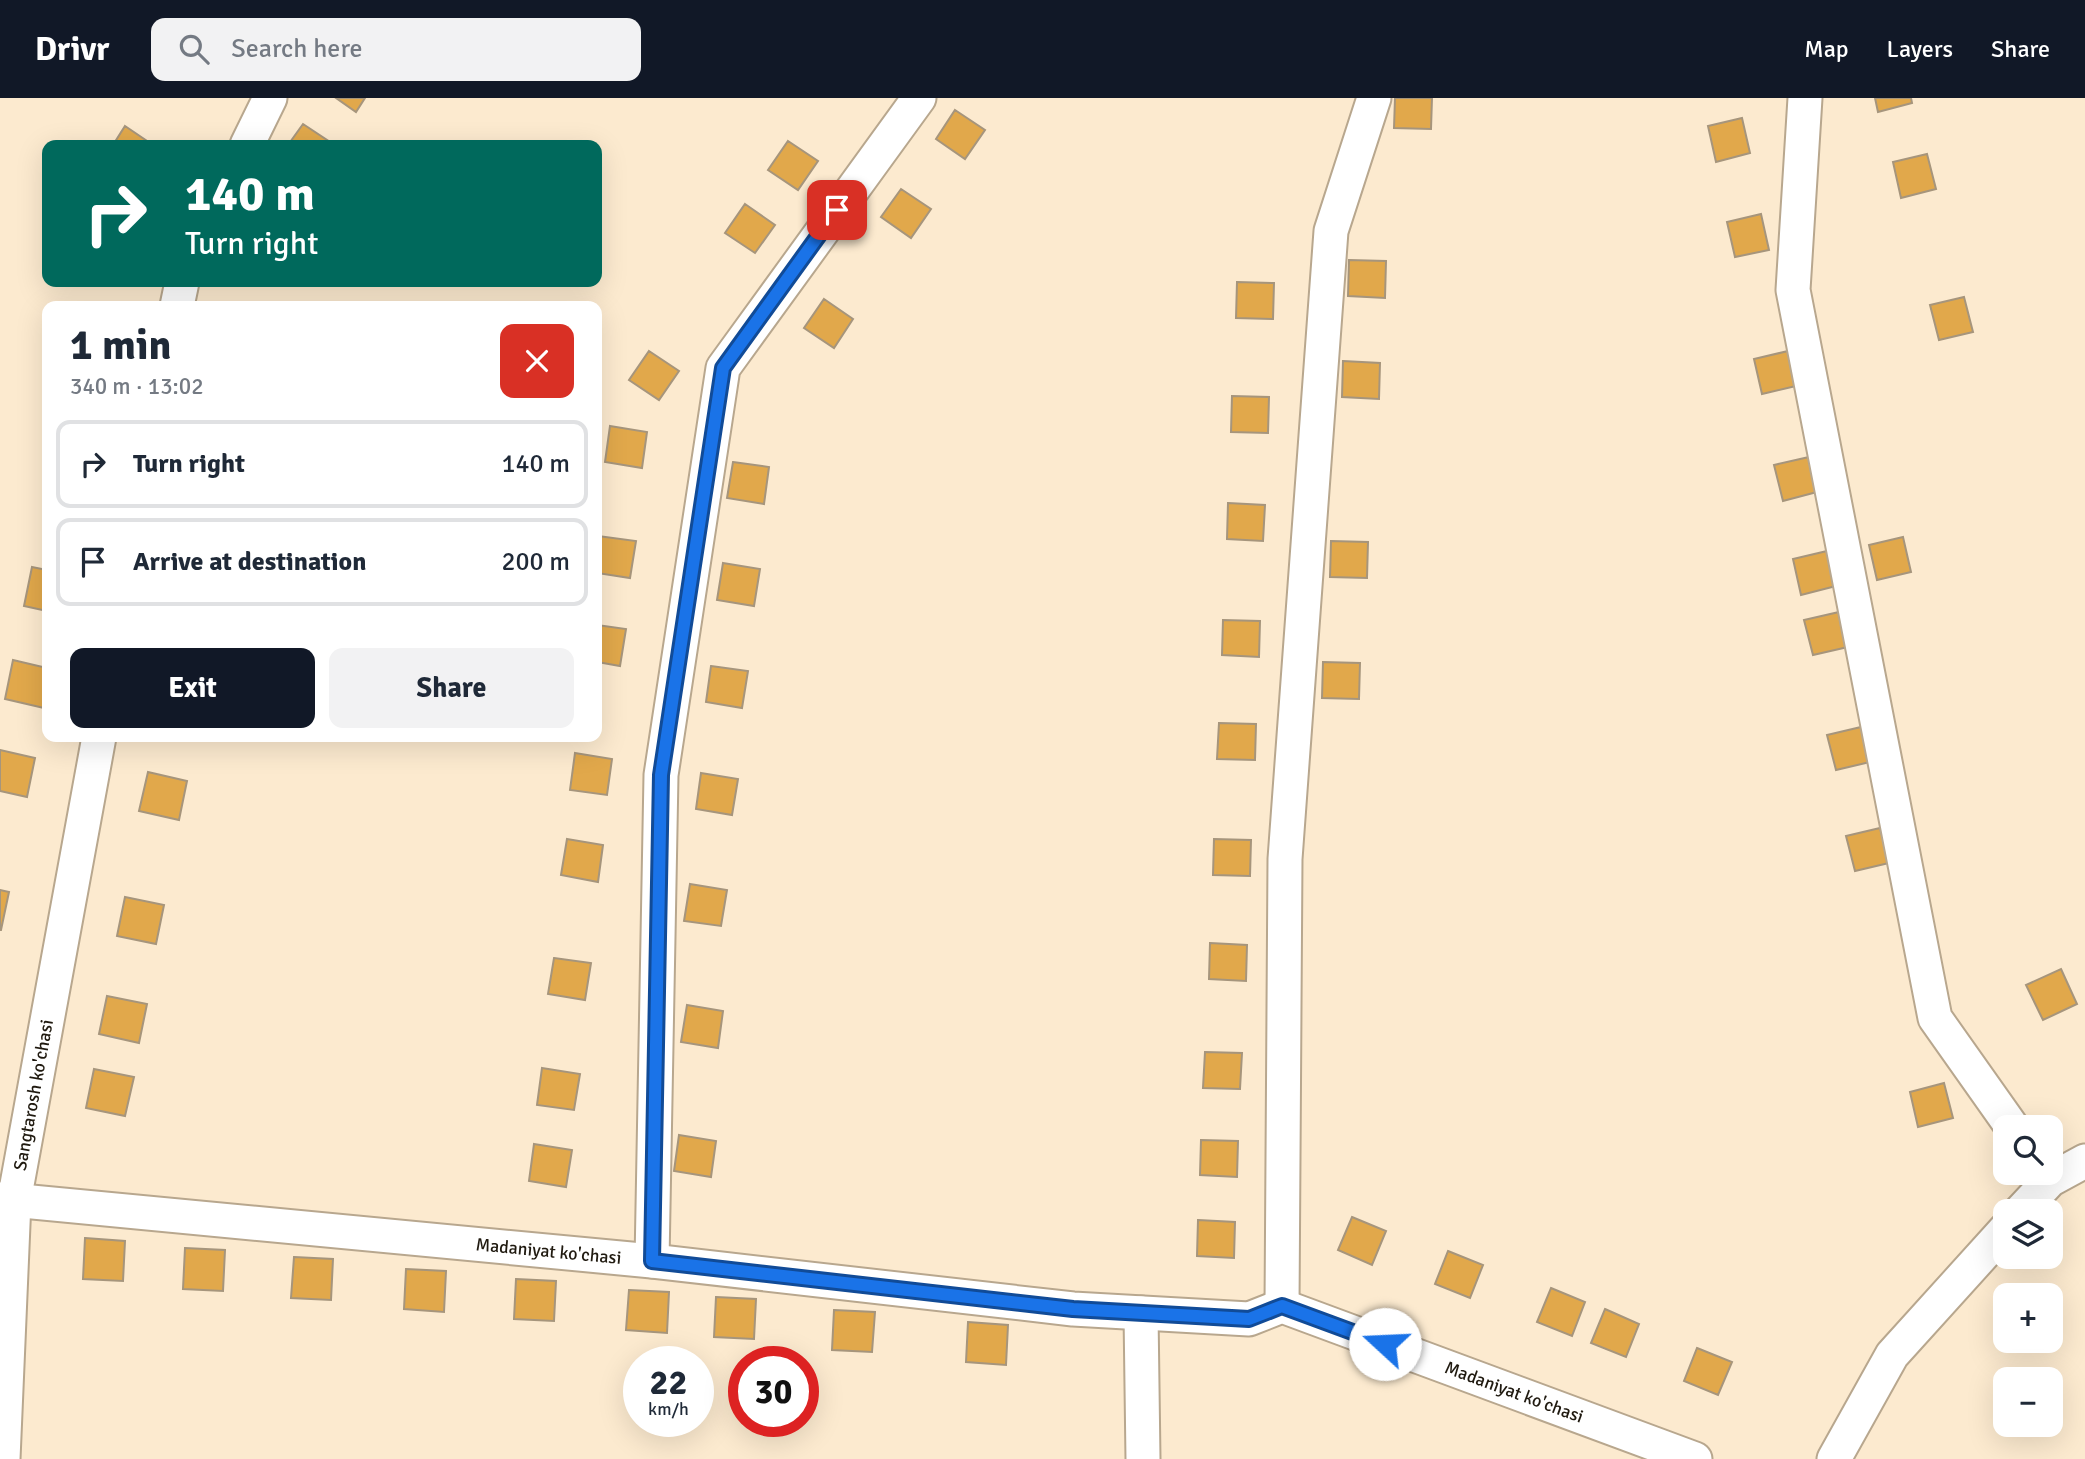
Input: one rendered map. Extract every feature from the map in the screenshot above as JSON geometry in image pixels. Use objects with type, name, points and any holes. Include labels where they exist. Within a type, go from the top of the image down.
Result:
[{"type":"street","points":[[249,140],[270,98]]},
{"type":"street","points":[[652,1261],[661,775],[723,368],[919,98]]},
{"type":"street","points":[[1282,1306],[1285,859],[1331,231],[1374,98]]},
{"type":"street","points":[[1805,98],[1793,290],[1935,1018],[2004,1115]]},
{"type":"street","name":"Sangtarosh ko'chasi","points":[[3,1459],[7,1200],[98,742]]},
{"type":"street","points":[[2063,1170],[2085,1161]]},
{"type":"street","name":"Madaniyat ko'chasi","points":[[7,1200],[652,1261],[1073,1309],[1249,1319],[1282,1306],[1695,1459]]},
{"type":"street","points":[[1834,1459],[1892,1355],[1993,1243]]},
{"type":"street","points":[[1141,1313],[1143,1459]]},
{"type":"building","points":[[336,98],[365,98],[356,112]]},
{"type":"building","points":[[1395,98],[1432,98],[1431,129],[1394,128]]},
{"type":"building","points":[[1875,98],[1911,98],[1912,103],[1878,112]]},
{"type":"building","points":[[955,110],[985,130],[965,159],[936,139]]},
{"type":"building","points":[[1742,118],[1750,153],[1716,162],[1708,126]]},
{"type":"building","points":[[303,124],[327,140],[292,140]]},
{"type":"building","points":[[125,126],[146,140],[116,140]]},
{"type":"building","points":[[788,141],[818,161],[798,190],[768,170]]},
{"type":"building","points":[[1927,154],[1936,189],[1901,198],[1893,162]]},
{"type":"building","points":[[901,189],[931,209],[911,238],[881,217]]},
{"type":"building","points":[[745,204],[775,225],[755,253],[725,233]]},
{"type":"building","points":[[1761,214],[1769,250],[1735,257],[1727,222]]},
{"type":"building","points":[[1349,260],[1386,261],[1385,298],[1348,296]]},
{"type":"building","points":[[1237,282],[1274,283],[1273,319],[1236,318]]},
{"type":"building","points":[[1964,297],[1973,332],[1939,340],[1930,305]]},
{"type":"building","points":[[824,299],[853,319],[834,348],[804,328]]},
{"type":"building","points":[[649,351],[679,371],[659,400],[629,380]]},
{"type":"building","points":[[1788,351],[1796,386],[1762,394],[1754,359]]},
{"type":"building","points":[[1343,361],[1380,363],[1379,399],[1342,397]]},
{"type":"building","points":[[1232,396],[1269,397],[1268,433],[1231,432]]},
{"type":"building","points":[[610,426],[647,432],[642,468],[605,462]]},
{"type":"building","points":[[1809,457],[1817,492],[1783,501],[1774,465]]},
{"type":"building","points":[[733,462],[769,467],[764,504],[727,498]]},
{"type":"building","points":[[1228,503],[1265,505],[1263,541],[1227,539]]},
{"type":"building","points":[[602,537],[636,541],[630,578],[602,574]]},
{"type":"building","points":[[1903,537],[1911,572],[1877,580],[1869,545]]},
{"type":"building","points":[[1331,541],[1368,542],[1367,578],[1330,577]]},
{"type":"building","points":[[1827,551],[1836,586],[1801,595],[1793,559]]},
{"type":"building","points":[[723,563],[760,569],[754,606],[717,600]]},
{"type":"building","points":[[32,567],[42,569],[42,610],[24,606]]},
{"type":"building","points":[[1839,612],[1848,647],[1813,655],[1804,620]]},
{"type":"building","points":[[1223,620],[1260,621],[1259,657],[1222,655]]},
{"type":"building","points":[[602,626],[626,629],[620,666],[602,663]]},
{"type":"building","points":[[13,660],[42,667],[42,708],[5,699]]},
{"type":"building","points":[[1323,662],[1360,663],[1359,699],[1322,698]]},
{"type":"building","points":[[711,666],[748,671],[742,708],[706,702]]},
{"type":"building","points":[[1219,723],[1256,724],[1255,760],[1217,759]]},
{"type":"building","points":[[1861,727],[1870,762],[1836,770],[1827,735]]},
{"type":"building","points":[[0,750],[35,758],[27,797],[0,791]]},
{"type":"building","points":[[575,753],[612,759],[607,795],[570,790]]},
{"type":"building","points":[[148,772],[187,781],[179,820],[139,811]]},
{"type":"building","points":[[701,773],[738,779],[732,815],[696,809]]},
{"type":"building","points":[[1880,828],[1889,863],[1855,871],[1846,836]]},
{"type":"building","points":[[567,839],[603,845],[598,882],[561,875]]},
{"type":"building","points":[[1214,839],[1251,840],[1250,876],[1213,875]]},
{"type":"building","points":[[690,884],[727,890],[721,926],[684,921]]},
{"type":"building","points":[[0,890],[9,892],[1,930],[0,930]]},
{"type":"building","points":[[125,897],[164,905],[156,944],[117,936]]},
{"type":"building","points":[[1210,943],[1247,945],[1246,981],[1209,979]]},
{"type":"building","points":[[554,958],[591,963],[585,1000],[548,994]]},
{"type":"building","points":[[2061,969],[2077,1004],[2043,1020],[2026,985]]},
{"type":"building","points":[[107,996],[147,1004],[139,1043],[99,1034]]},
{"type":"building","points":[[687,1005],[723,1011],[718,1048],[681,1042]]},
{"type":"building","points":[[1205,1052],[1242,1053],[1240,1089],[1203,1088]]},
{"type":"building","points":[[542,1068],[580,1074],[574,1110],[537,1105]]},
{"type":"building","points":[[94,1069],[134,1077],[125,1116],[86,1108]]},
{"type":"building","points":[[1944,1083],[1953,1118],[1918,1127],[1910,1092]]},
{"type":"building","points":[[679,1135],[716,1141],[711,1177],[674,1171]]},
{"type":"building","points":[[1201,1140],[1238,1141],[1237,1177],[1200,1175]]},
{"type":"building","points":[[534,1144],[572,1150],[566,1187],[529,1181]]},
{"type":"building","points":[[1352,1217],[1386,1231],[1372,1265],[1338,1250]]},
{"type":"building","points":[[1198,1220],[1235,1222],[1234,1258],[1197,1256]]},
{"type":"building","points":[[85,1238],[125,1241],[123,1281],[83,1279]]},
{"type":"building","points":[[185,1248],[225,1250],[223,1291],[183,1289]]},
{"type":"building","points":[[1448,1251],[1483,1265],[1470,1298],[1435,1284]]},
{"type":"building","points":[[294,1257],[333,1259],[331,1300],[291,1298]]},
{"type":"building","points":[[406,1269],[446,1271],[444,1312],[404,1309]]},
{"type":"building","points":[[516,1279],[556,1281],[554,1321],[514,1319]]},
{"type":"building","points":[[1551,1288],[1585,1302],[1572,1336],[1537,1322]]},
{"type":"building","points":[[629,1290],[669,1292],[667,1333],[626,1330]]},
{"type":"building","points":[[716,1297],[756,1299],[754,1339],[714,1337]]},
{"type":"building","points":[[1605,1309],[1639,1324],[1626,1357],[1591,1343]]},
{"type":"building","points":[[834,1310],[875,1312],[872,1352],[832,1350]]},
{"type":"building","points":[[968,1322],[1008,1325],[1006,1365],[966,1362]]},
{"type":"building","points":[[1697,1348],[1732,1362],[1718,1395],[1684,1381]]},
{"type":"route","points":[[837,210],[723,368],[661,775],[652,1261],[1073,1309],[1249,1319],[1282,1306],[1385,1344]]}]
